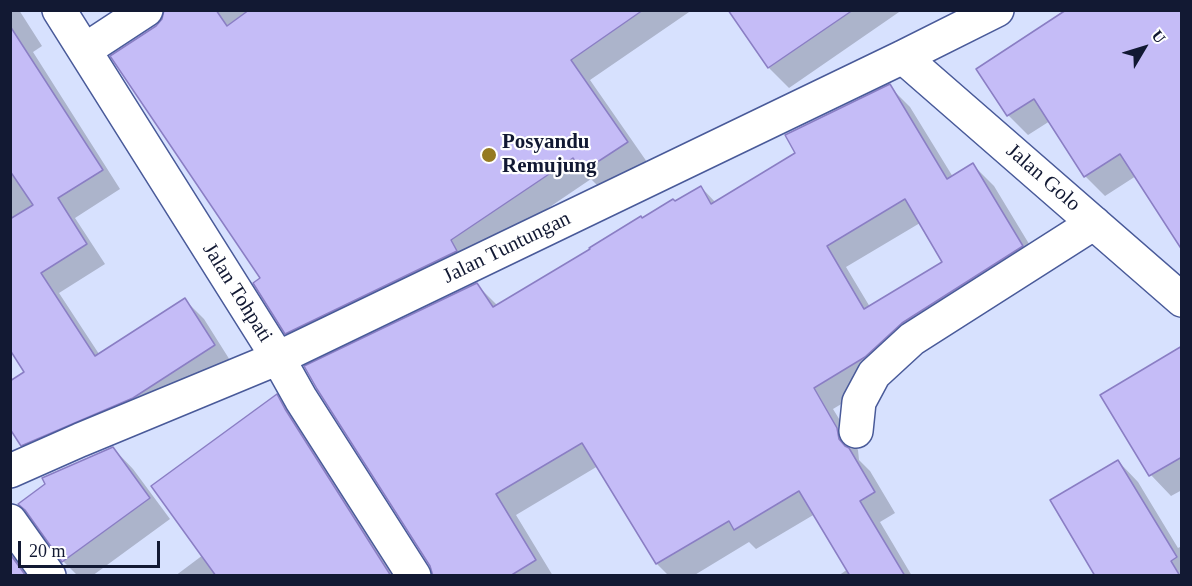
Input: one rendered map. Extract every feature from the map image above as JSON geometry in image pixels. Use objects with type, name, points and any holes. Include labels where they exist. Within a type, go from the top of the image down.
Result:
[{"type":"street","name":"Jalan Tohpati","points":[[59,10],[414,576]]},
{"type":"street","points":[[85,50],[146,10]]},
{"type":"street","name":"Jalan Tuntungan","points":[[10,471],[278,358],[997,10]]},
{"type":"street","name":"Jalan Golo","points":[[903,57],[1182,300]]},
{"type":"street","points":[[856,431],[859,402],[874,374],[912,339],[1094,223]]},
{"type":"street","points":[[10,521],[49,576]]},
{"type":"building","points":[[164,10],[216,10],[227,26],[249,10],[643,10],[571,60],[628,142],[582,172],[573,158],[451,240],[457,251],[285,334],[253,283],[260,278],[110,56],[156,26],[162,19]]},
{"type":"building","points":[[728,10],[853,10],[768,68]]},
{"type":"building","points":[[1066,10],[1182,10],[1182,250],[1120,154],[1084,177],[1034,99],[1007,116],[976,69]]},
{"type":"building","points":[[10,26],[103,170],[58,198],[87,244],[41,273],[95,356],[185,298],[215,345],[133,398],[21,446],[10,429],[10,381],[24,372],[10,350],[10,219],[33,205],[10,171]]},
{"type":"building","points":[[890,84],[947,179],[973,163],[1023,246],[902,323],[865,357],[814,388],[837,428],[839,439],[849,448],[875,492],[860,501],[905,576],[850,576],[799,491],[734,530],[729,521],[656,564],[582,443],[496,494],[536,560],[510,576],[433,576],[430,566],[304,366],[477,283],[493,307],[641,216],[642,218],[673,199],[675,201],[701,186],[711,204],[795,153],[785,135]],"holes":[[[905,199],[942,262],[864,309],[827,246]]]},
{"type":"building","points":[[1182,346],[1182,457],[1149,476],[1100,395]]},
{"type":"building","points":[[277,394],[391,576],[216,576],[151,486]]},
{"type":"building","points":[[113,447],[150,498],[62,562],[25,510],[18,504],[45,484],[42,478]]},
{"type":"building","points":[[1118,460],[1177,557],[1171,561],[1180,576],[1095,576],[1050,500]]},
{"type":"building","points":[[10,554],[26,576],[10,576]]},
{"type":"place","name":"Posyandu Remujung","points":[[489,155]]}]
